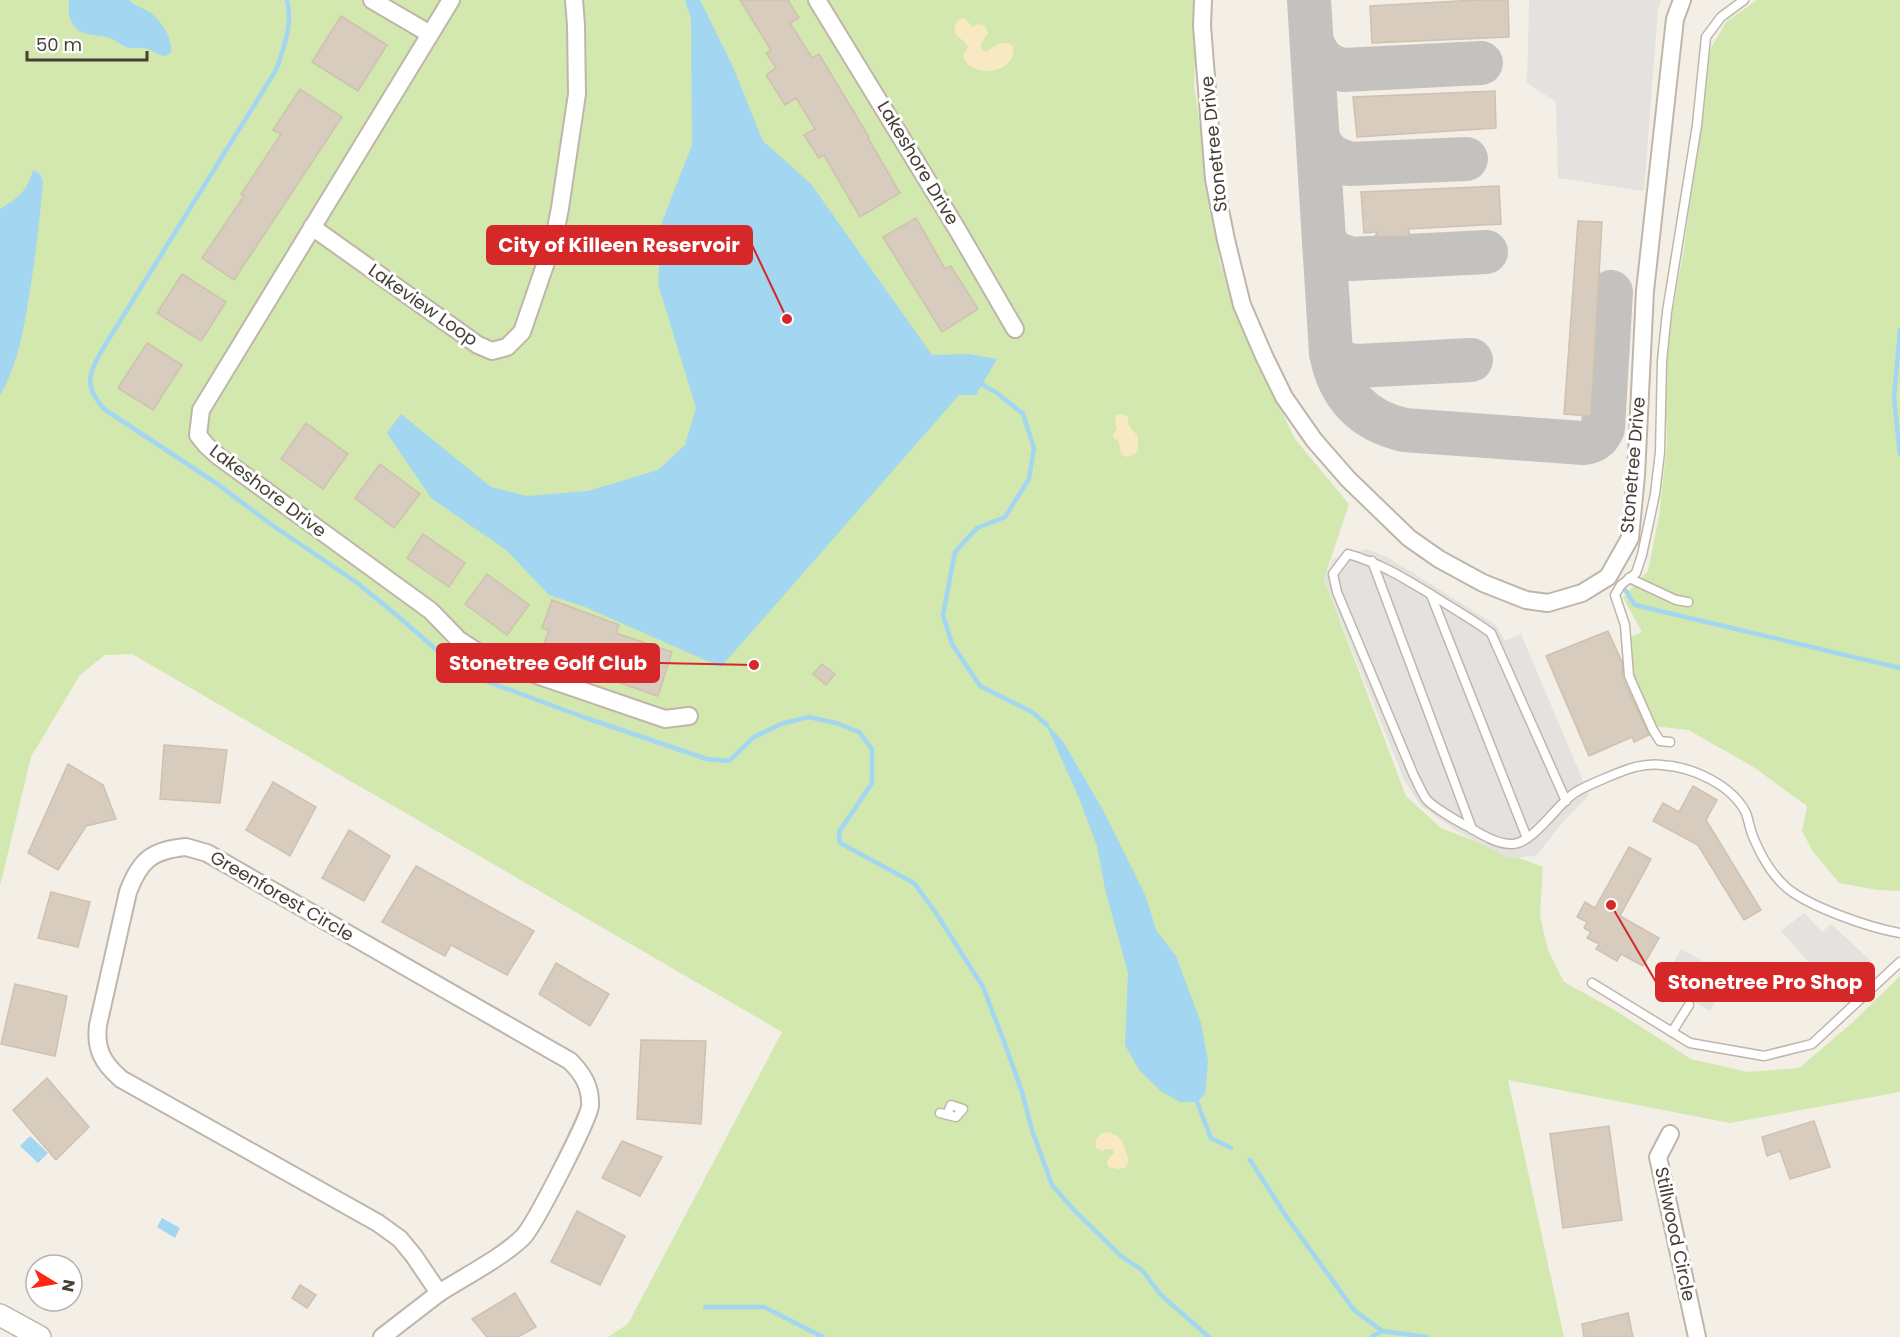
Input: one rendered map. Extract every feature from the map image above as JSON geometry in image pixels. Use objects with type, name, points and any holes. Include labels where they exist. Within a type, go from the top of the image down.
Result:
[{"type":"street","points":[[372,0],[430,34]]},
{"type":"street","name":"Lakeshore Drive","points":[[451,0],[201,410],[198,435],[218,456],[431,611],[459,640],[487,658],[665,719],[689,716]]},
{"type":"street","name":"Lakeview Loop","points":[[312,227],[478,345],[492,351],[507,347],[522,332],[532,306],[554,239],[560,208],[577,94],[574,0]]},
{"type":"street","name":"Lakeshore Drive","points":[[817,0],[957,228],[1015,329]]},
{"type":"street","name":"Stonetree Drive","points":[[1203,0],[1202,26],[1214,179],[1224,230],[1242,305],[1284,397],[1314,440],[1348,479],[1409,538],[1483,583],[1526,600],[1548,603],[1582,593],[1608,577],[1630,538],[1636,475],[1645,291],[1676,19],[1682,0]]},
{"type":"street","name":"Greenforest Circle","points":[[382,1337],[439,1293],[511,1247],[525,1235],[589,1113],[589,1092],[586,1082],[580,1071],[570,1062],[207,853],[186,847],[158,852],[145,861],[135,874],[128,892],[98,1025],[96,1039],[101,1055],[110,1069],[121,1079],[378,1223],[400,1239],[439,1293]]},
{"type":"street","name":"Stillwood Circle","points":[[1670,1134],[1658,1157],[1697,1337]]},
{"type":"street","points":[[0,1315],[40,1337]]},
{"type":"lane","points":[[1670,742],[1660,741],[1653,730],[1629,676],[1625,625],[1616,595],[1621,585],[1636,573],[1655,494],[1660,452],[1662,361],[1666,322],[1697,125],[1707,37],[1721,17],[1744,0]]},
{"type":"lane","points":[[1566,801],[1491,633],[1475,621],[1372,561],[1348,554],[1333,574],[1338,592],[1414,776],[1427,799],[1472,829],[1495,841],[1512,845],[1527,838],[1566,801],[1573,794],[1634,767],[1661,765],[1693,772],[1712,780],[1730,792],[1745,813],[1754,840],[1766,862],[1787,888],[1833,912],[1886,931],[1900,933]]},
{"type":"lane","points":[[1372,561],[1472,829]]},
{"type":"lane","points":[[1629,578],[1676,600],[1689,602]]},
{"type":"lane","points":[[1431,595],[1527,838]]},
{"type":"lane","points":[[1592,983],[1690,1043],[1764,1056],[1812,1044],[1900,962]]},
{"type":"lane","points":[[1672,1032],[1689,1005]]},
{"type":"green space","points":[[0,0],[1197,0],[1194,85],[1220,263],[1256,358],[1295,439],[1349,504],[1324,579],[1406,796],[1441,828],[1543,867],[1540,916],[1548,950],[1564,982],[1613,1009],[1691,1059],[1748,1072],[1799,1068],[1852,1023],[1900,976],[1900,1092],[1730,1123],[1508,1080],[1564,1337],[608,1337],[628,1324],[782,1032],[132,654],[105,655],[80,675],[31,757],[0,886]]},
{"type":"green space","points":[[1757,0],[1900,0],[1900,891],[1878,890],[1839,883],[1812,850],[1802,831],[1807,806],[1752,766],[1688,730],[1654,726],[1632,677],[1629,638],[1642,632],[1623,597],[1648,571],[1659,516],[1667,444],[1664,360],[1683,254],[1711,48],[1726,22]]},
{"type":"sand","points":[[963,18],[973,27],[978,24],[985,26],[988,33],[981,44],[982,50],[986,52],[1002,43],[1013,46],[1012,56],[1008,63],[991,71],[982,71],[967,63],[963,55],[968,47],[955,31],[957,21]]},
{"type":"sand","points":[[1116,415],[1128,416],[1128,424],[1138,437],[1138,451],[1126,457],[1121,454],[1119,442],[1113,435],[1117,428]]},
{"type":"sand","points":[[1106,1132],[1116,1135],[1122,1142],[1129,1161],[1125,1168],[1108,1167],[1107,1161],[1114,1153],[1113,1149],[1102,1151],[1096,1148],[1097,1138]]},
{"type":"shaded area","points":[[1529,0],[1661,0],[1658,9],[1644,191],[1558,178],[1556,102],[1527,83]]},
{"type":"shaded area","points":[[1366,549],[1387,557],[1496,625],[1505,641],[1521,634],[1589,795],[1563,822],[1536,856],[1508,858],[1455,830],[1421,806],[1404,780],[1324,579],[1333,559]]},
{"type":"shaded area","points":[[1804,913],[1822,932],[1831,924],[1871,961],[1837,994],[1781,931]]},
{"type":"shaded area","points":[[1681,949],[1730,976],[1710,1011],[1662,983]]},
{"type":"water","points":[[69,0],[129,0],[151,13],[160,22],[170,40],[171,52],[163,56],[145,48],[128,48],[110,38],[78,30],[71,21]]},
{"type":"water","points":[[685,0],[700,0],[733,67],[763,141],[811,184],[932,355],[968,354],[997,359],[976,395],[959,395],[721,667],[585,607],[549,595],[506,550],[431,498],[387,433],[401,414],[491,487],[527,496],[588,491],[658,470],[685,445],[696,408],[658,284],[662,222],[692,145],[691,18]]},
{"type":"water","points":[[33,170],[39,173],[43,181],[32,276],[20,344],[12,370],[0,395],[0,209],[21,193]]},
{"type":"water","points":[[1045,722],[1062,740],[1103,810],[1146,897],[1156,930],[1176,956],[1201,1023],[1208,1061],[1205,1094],[1197,1102],[1180,1102],[1162,1092],[1139,1070],[1125,1045],[1128,973],[1105,889],[1097,846],[1079,798]]},
{"type":"water","points":[[30,1136],[48,1153],[38,1163],[20,1146]]},
{"type":"water","points":[[162,1218],[180,1228],[175,1238],[157,1227]]},
{"type":"building","points":[[740,0],[788,0],[799,18],[790,23],[812,58],[819,54],[900,193],[860,217],[824,155],[819,158],[804,135],[815,129],[796,98],[785,105],[766,75],[776,68],[766,53],[771,50]]},
{"type":"building","points":[[1508,0],[1509,37],[1372,43],[1370,6]]},
{"type":"building","points":[[341,16],[387,45],[358,91],[312,62]]},
{"type":"building","points":[[300,89],[342,117],[234,280],[202,258],[244,196],[241,194],[281,134],[273,130]]},
{"type":"building","points":[[1495,91],[1496,128],[1357,137],[1353,97]]},
{"type":"building","points":[[1499,186],[1501,224],[1408,229],[1410,236],[1375,237],[1377,232],[1364,233],[1361,192]]},
{"type":"building","points":[[916,218],[945,269],[951,266],[978,309],[942,332],[883,237]]},
{"type":"building","points":[[1578,221],[1602,222],[1591,416],[1564,414]]},
{"type":"building","points":[[182,274],[226,302],[201,341],[157,313]]},
{"type":"building","points":[[147,343],[182,365],[153,410],[118,388]]},
{"type":"building","points":[[306,423],[348,454],[323,489],[281,459]]},
{"type":"building","points":[[380,464],[420,494],[394,528],[355,498]]},
{"type":"building","points":[[423,534],[465,563],[449,587],[407,558]]},
{"type":"building","points":[[487,574],[529,605],[507,635],[465,604]]},
{"type":"building","points":[[552,600],[619,625],[616,633],[672,652],[658,696],[608,679],[610,672],[542,649],[549,630],[542,628]]},
{"type":"building","points":[[1608,631],[1622,662],[1623,679],[1649,735],[1634,742],[1632,737],[1589,756],[1546,656]]},
{"type":"building","points":[[822,664],[835,674],[826,685],[813,674]]},
{"type":"building","points":[[164,745],[227,750],[220,803],[160,799]]},
{"type":"building","points":[[68,764],[103,785],[116,819],[86,826],[58,870],[28,853]]},
{"type":"building","points":[[273,782],[316,807],[290,856],[246,830]]},
{"type":"building","points":[[1693,786],[1717,800],[1706,820],[1761,910],[1744,920],[1698,845],[1653,821],[1663,803],[1679,812]]},
{"type":"building","points":[[349,830],[390,856],[364,901],[322,878]]},
{"type":"building","points":[[1629,847],[1651,859],[1620,916],[1659,938],[1643,966],[1621,954],[1617,961],[1596,949],[1599,944],[1587,938],[1591,932],[1584,928],[1587,922],[1577,917],[1585,902],[1595,908]]},
{"type":"building","points":[[416,866],[534,931],[507,975],[451,945],[445,956],[382,922]]},
{"type":"building","points":[[51,892],[90,902],[78,947],[38,938]]},
{"type":"building","points":[[556,963],[609,994],[590,1026],[539,994]]},
{"type":"building","points":[[15,984],[67,996],[55,1056],[1,1044]]},
{"type":"building","points":[[641,1040],[706,1041],[701,1124],[637,1119]]},
{"type":"building","points":[[47,1078],[89,1127],[56,1160],[13,1110]]},
{"type":"building","points":[[1814,1121],[1830,1167],[1790,1179],[1780,1151],[1767,1156],[1762,1137]]},
{"type":"building","points":[[1609,1126],[1622,1220],[1563,1228],[1550,1134]]},
{"type":"building","points":[[622,1141],[662,1157],[640,1196],[602,1178]]},
{"type":"building","points":[[577,1211],[625,1236],[600,1285],[551,1262]]},
{"type":"building","points":[[300,1285],[316,1295],[307,1308],[292,1298]]},
{"type":"building","points":[[515,1293],[536,1327],[518,1337],[487,1337],[472,1319]]},
{"type":"building","points":[[1628,1313],[1633,1337],[1584,1337],[1582,1324]]},
{"type":"waterway","points":[[287,0],[288,27],[276,70],[102,350],[91,374],[93,394],[104,409],[216,483],[272,525],[356,582],[440,653],[456,670],[707,759],[729,761],[754,737],[781,724],[809,717],[836,723],[859,732],[872,749],[872,783],[839,832],[840,843],[914,883],[983,987],[1022,1092],[1032,1130],[1052,1185],[1121,1256],[1142,1270],[1161,1295],[1209,1337]]},
{"type":"waterway","points":[[1900,330],[1894,398],[1900,454]]},
{"type":"waterway","points":[[978,382],[997,393],[1023,414],[1034,448],[1029,479],[1005,517],[977,528],[955,552],[943,615],[952,644],[980,686],[1032,712],[1047,725]]},
{"type":"waterway","points":[[1624,588],[1635,605],[1900,668]]},
{"type":"waterway","points":[[1195,1097],[1211,1138],[1231,1148]]},
{"type":"waterway","points":[[1250,1160],[1288,1219],[1354,1310],[1382,1331],[1427,1337]]},
{"type":"waterway","points":[[705,1307],[764,1307],[823,1337]]},
{"type":"waterway","points":[[1372,1337],[1382,1331]]},
{"type":"taxiway","points":[[1309,0],[1331,353],[1340,381],[1355,404],[1376,420],[1404,430],[1583,443],[1593,440],[1598,437],[1603,428],[1611,292]]},
{"type":"taxiway","points":[[1312,42],[1324,61],[1344,70],[1481,63]]},
{"type":"taxiway","points":[[1318,138],[1330,156],[1349,164],[1466,159]]},
{"type":"taxiway","points":[[1324,241],[1335,253],[1351,259],[1486,252]]},
{"type":"taxiway","points":[[1331,353],[1336,359],[1357,366],[1471,360]]},
{"type":"place","name":"City of Killeen Reservoir","points":[[787,319]]},
{"type":"place","name":"Stonetree Golf Club","points":[[754,665]]},
{"type":"place","name":"Stonetree Pro Shop","points":[[1611,905]]}]
